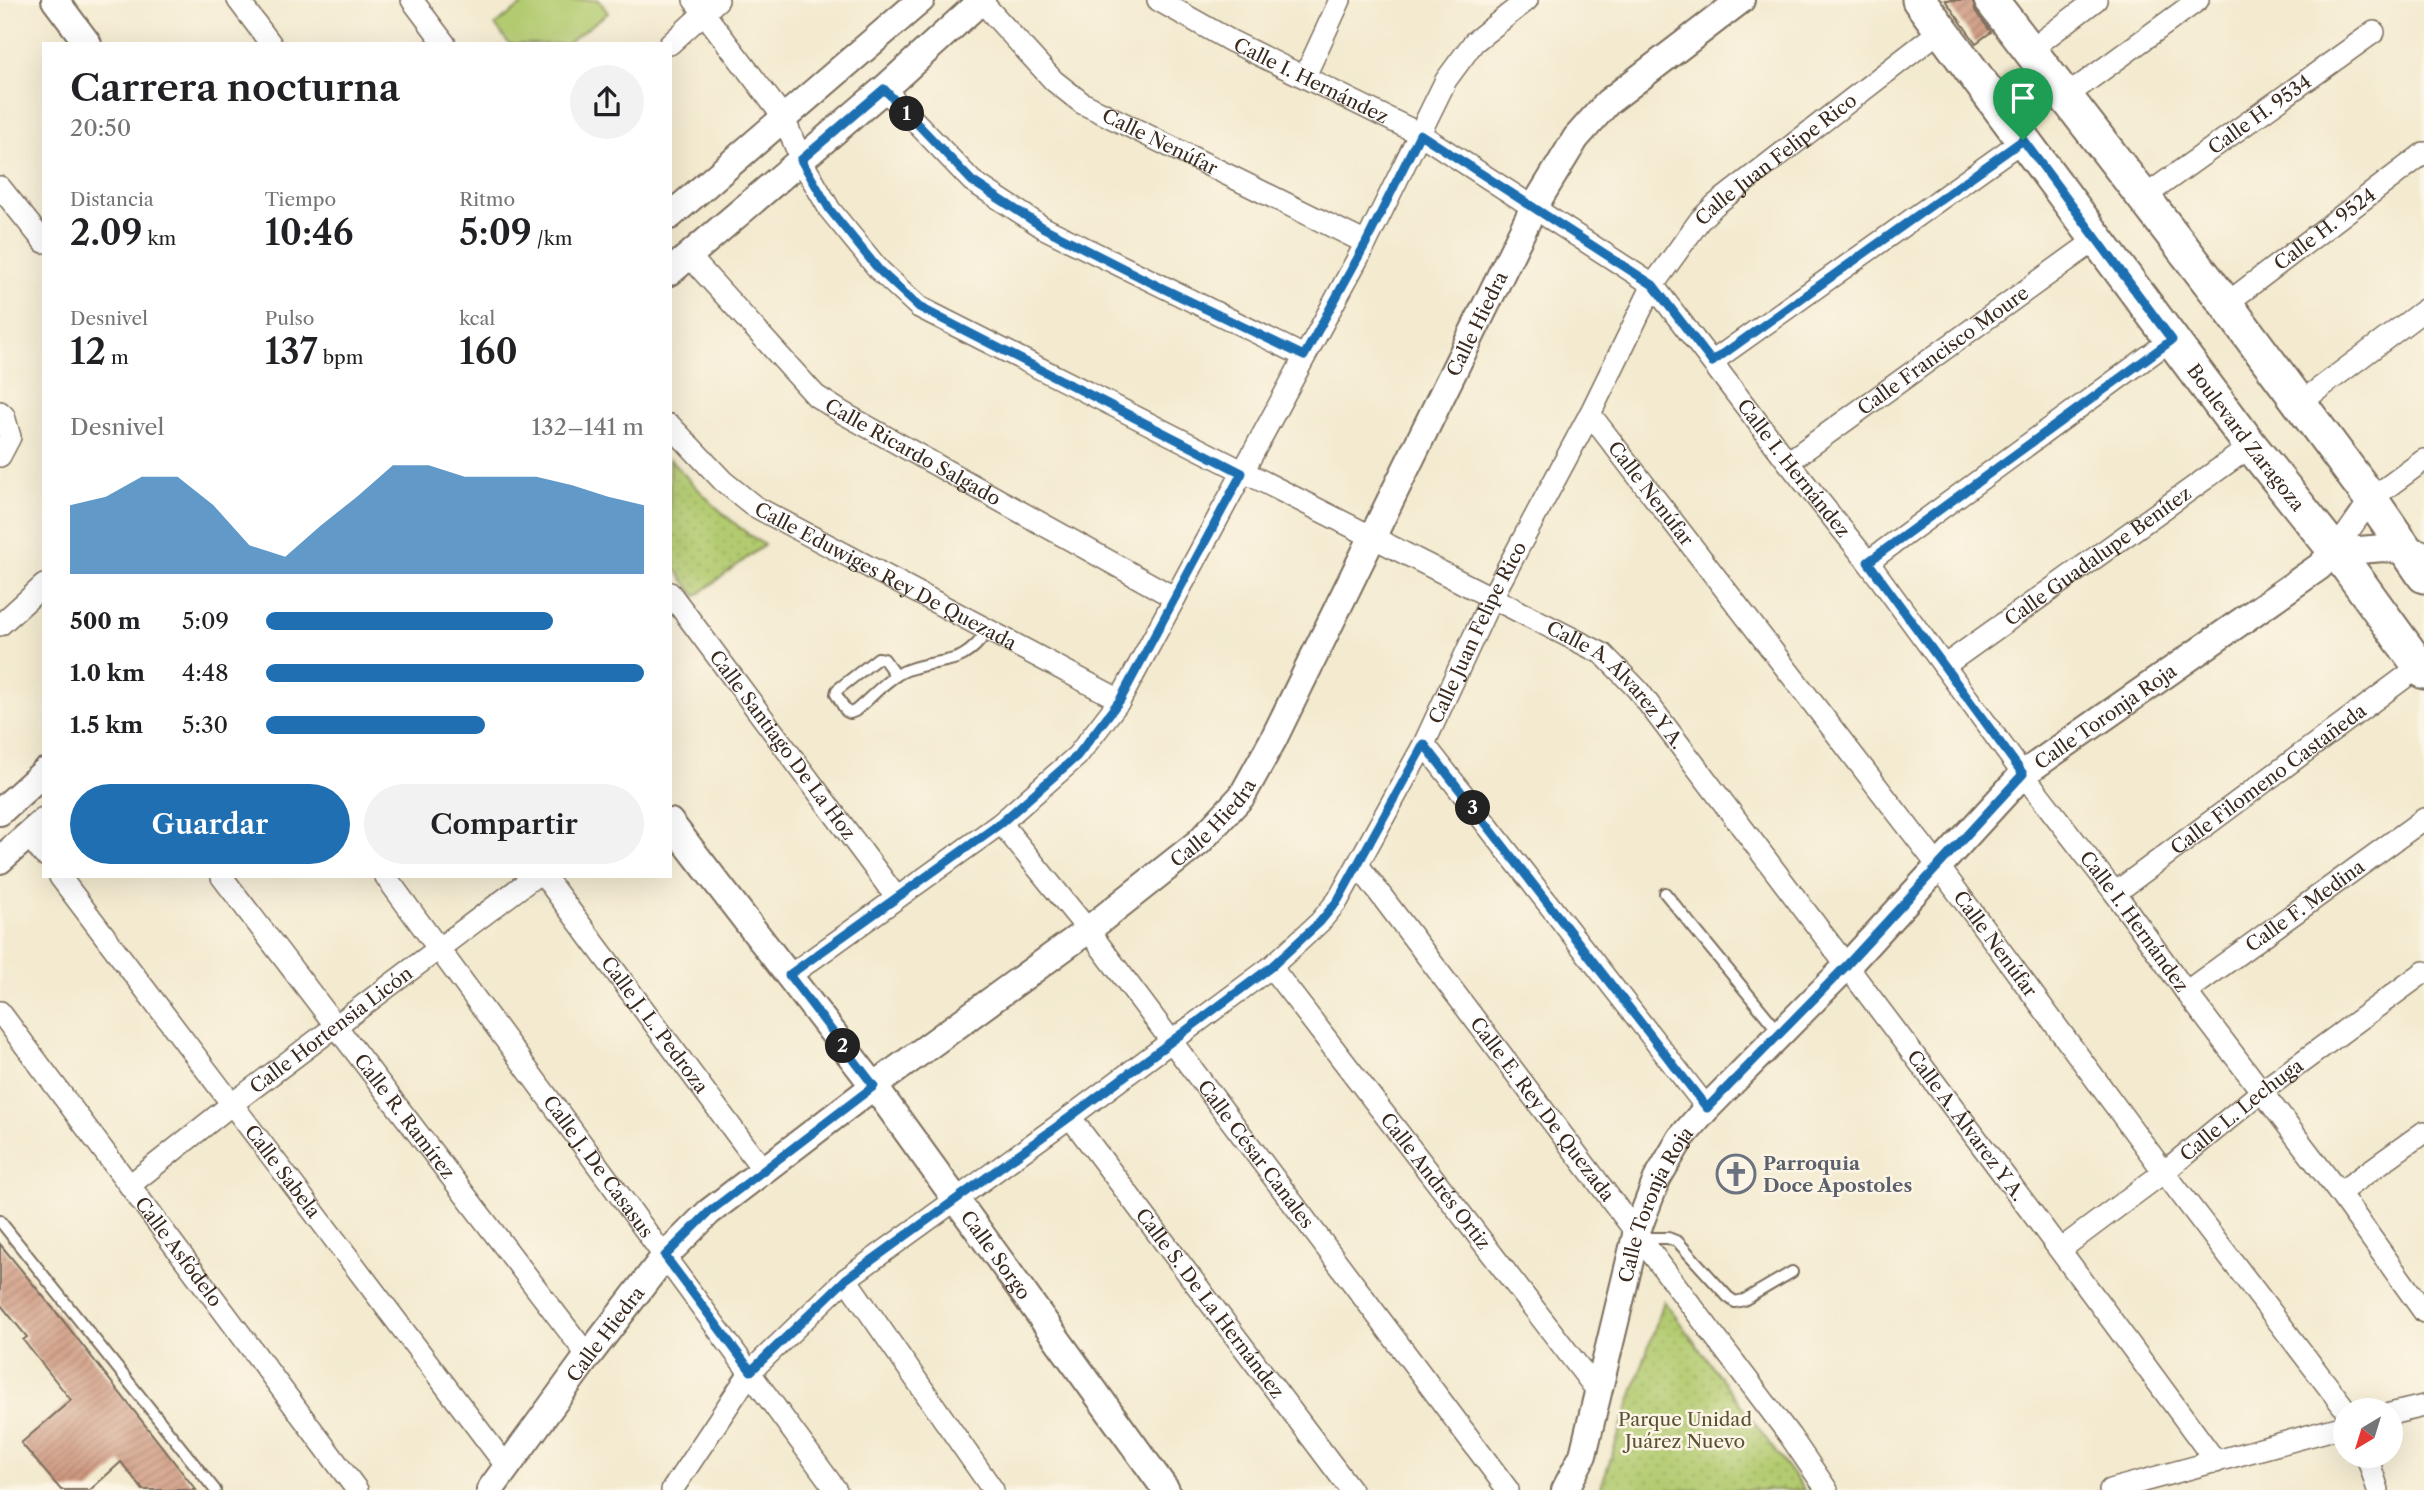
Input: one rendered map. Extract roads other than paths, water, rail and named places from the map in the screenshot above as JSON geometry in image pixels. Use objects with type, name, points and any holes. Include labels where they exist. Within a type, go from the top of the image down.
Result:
[{"type":"main road","name":"Boulevard Zaragoza","points":[[1919,0],[2251,446],[2333,562],[2422,669]]},
{"type":"main road","points":[[1991,0],[2226,304],[2419,565]]},
{"type":"street","points":[[238,0],[270,42]]},
{"type":"street","points":[[412,0],[444,42]]},
{"type":"street","points":[[672,214],[920,0]]},
{"type":"street","points":[[680,264],[884,89],[981,0]]},
{"type":"street","name":"Calle Nenúfar","points":[[981,0],[1054,81],[1082,103],[1366,243]]},
{"type":"street","points":[[1305,76],[1340,0]]},
{"type":"street","points":[[789,975],[1001,823],[1077,756],[1120,700],[1366,243],[1446,80],[1474,42],[1527,0]]},
{"type":"street","name":"Calle Hiedra","points":[[490,1490],[587,1356],[665,1256],[709,1212],[874,1086],[1088,930],[1199,842],[1242,796],[1273,740],[1534,207],[1576,138],[1608,102],[1741,0]]},
{"type":"street","points":[[2030,50],[2096,0]]},
{"type":"street","points":[[2065,97],[2198,0]]},
{"type":"street","points":[[60,2],[87,42]]},
{"type":"street","name":"Calle I. Hernández","points":[[1164,2],[1231,41],[1420,134],[1653,285],[1868,562],[2023,774],[2421,1302]]},
{"type":"street","points":[[672,42],[705,4]]},
{"type":"street","name":"Calle A. Álvarez Y A.","points":[[705,4],[785,118],[801,160],[830,210],[879,270],[919,307],[1603,654],[1624,673],[2061,1249],[2216,1462]]},
{"type":"street","name":"Calle Juan Felipe Rico","points":[[675,1489],[751,1371],[846,1279],[1271,967],[1320,922],[1338,900],[1424,744],[1492,597],[1590,414],[1653,285],[1700,220],[1715,205],[1941,30]]},
{"type":"street","name":"Calle H. 9534","points":[[2144,197],[2374,32]]},
{"type":"street","points":[[884,89],[972,181],[1044,228],[1304,356]]},
{"type":"street","points":[[1712,362],[2023,140]]},
{"type":"street","name":"Calle H. 9524","points":[[2226,304],[2424,153]]},
{"type":"street","points":[[0,187],[42,240]]},
{"type":"street","name":"Calle Francisco Moure","points":[[1788,462],[2097,239]]},
{"type":"street","name":"Calle Ricardo Salgado","points":[[680,264],[816,396],[1175,598]]},
{"type":"street","points":[[2300,403],[2424,310]]},
{"type":"street","points":[[1868,562],[2172,340]]},
{"type":"street","points":[[0,412],[4,416],[5,447]]},
{"type":"street","name":"Calle Nenúfar","points":[[1590,414],[1939,867],[2164,1172],[2337,1398]]},
{"type":"street","name":"Calle Eduwiges Rey De Quezada","points":[[672,427],[723,481],[754,506],[1120,700]]},
{"type":"street","name":"Calle Guadalupe Benítez","points":[[1944,666],[2251,446]]},
{"type":"street","points":[[2333,562],[2371,499],[2424,460]]},
{"type":"street","points":[[2333,562],[2384,548],[2419,565]]},
{"type":"street","name":"Calle Toronja Roja","points":[[1565,1490],[1583,1455],[1639,1235],[1669,1156],[1681,1138],[1847,965],[2023,774],[2333,562]]},
{"type":"street","points":[[0,625],[42,587]]},
{"type":"street","name":"Calle Santiago De La Hoz","points":[[672,596],[896,897]]},
{"type":"street","name":"Calle Filomeno Castañeda","points":[[2115,893],[2422,669]]},
{"type":"street","points":[[1424,744],[1707,1108]]},
{"type":"street","points":[[0,812],[42,774]]},
{"type":"street","name":"Calle F. Medina","points":[[2186,992],[2424,819]]},
{"type":"street","name":"Calle César Canales","points":[[1001,823],[1088,930],[1508,1490]]},
{"type":"street","name":"Calle Sorgo","points":[[672,825],[874,1086],[1166,1490]]},
{"type":"street","points":[[0,860],[39,837]]},
{"type":"street","name":"Calle E. Rey De Quezada","points":[[1358,865],[1790,1436],[1827,1490]]},
{"type":"street","name":"Calle Sabela","points":[[61,878],[507,1467]]},
{"type":"street","name":"Calle R. Ramírez","points":[[223,878],[587,1356]]},
{"type":"street","name":"Calle J. De Casasus","points":[[387,878],[836,1490]]},
{"type":"street","name":"Calle Hortensia Licón","points":[[130,1185],[232,1104],[533,878]]},
{"type":"street","name":"Calle J. L. Pedroza","points":[[546,878],[764,1171]]},
{"type":"street","name":"Calle Andrés Ortiz","points":[[1271,967],[1600,1393]]},
{"type":"street","name":"Calle L. Lechuga","points":[[2061,1249],[2164,1172],[2261,1092],[2424,972]]},
{"type":"street","name":"Calle Asfódelo","points":[[0,1012],[357,1490]]},
{"type":"street","name":"Calle S. De La Hernández","points":[[1070,1117],[1351,1490]]},
{"type":"street","points":[[2340,1192],[2424,1132]]},
{"type":"street","points":[[846,1279],[993,1490]]},
{"type":"street","points":[[2403,1411],[2424,1406]]},
{"type":"street","points":[[2110,1490],[2333,1429]]},
{"type":"street","points":[[2371,1468],[2378,1490]]},
{"type":"lane","points":[[896,676],[884,659],[878,658],[837,690],[836,694],[850,713],[896,676],[908,670],[959,659],[978,645],[988,630]]},
{"type":"lane","points":[[1665,893],[1780,1034]]},
{"type":"lane","points":[[0,1220],[215,1490]]},
{"type":"lane","points":[[1639,1235],[1668,1238],[1678,1242],[1728,1297],[1735,1301],[1744,1300],[1792,1272]]},
{"type":"place","name":"Parroquia Doce Apostoles","points":[[1736,1174]]},
{"type":"park label","name":"Parque Unidad Juárez Nuevo","points":[[1685,1430]]}]
